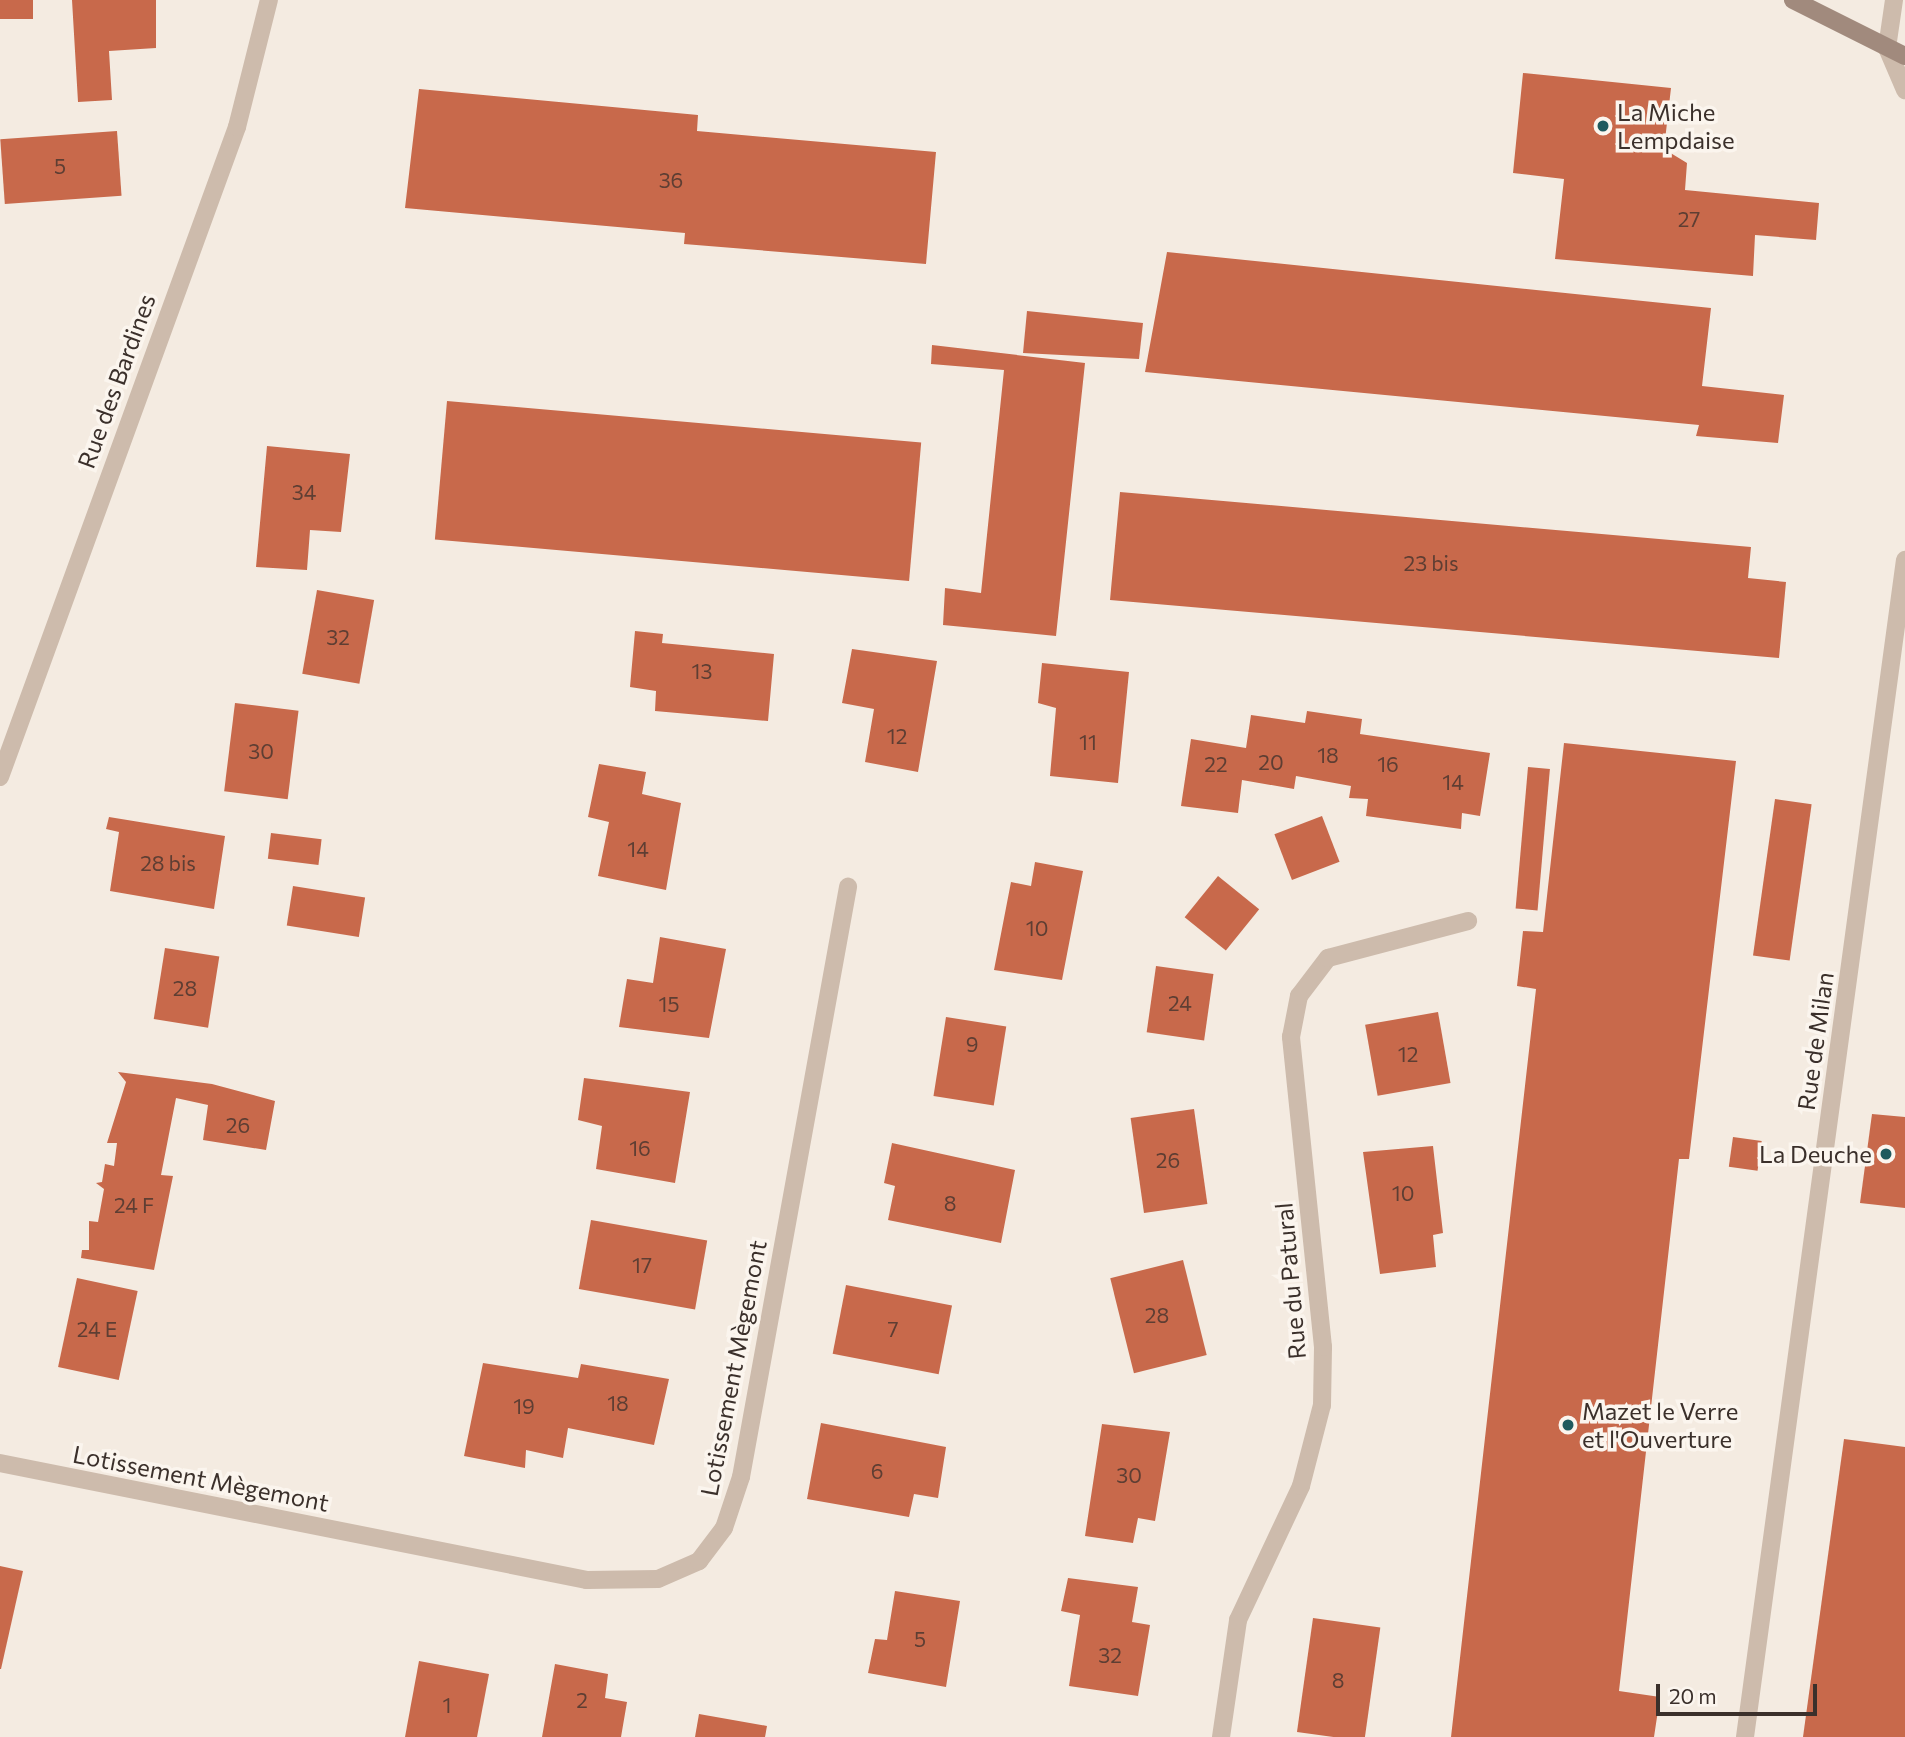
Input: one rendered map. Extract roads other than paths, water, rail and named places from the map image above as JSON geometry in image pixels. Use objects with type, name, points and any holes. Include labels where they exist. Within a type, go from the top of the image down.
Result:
[{"type":"main road","points":[[1793,0],[1905,56]]},
{"type":"street","name":"Rue des Bardines","points":[[0,777],[237,127],[268,0]]},
{"type":"street","points":[[1894,0],[1887,48],[1905,90]]},
{"type":"street","name":"Rue de Milan","points":[[1745,1737],[1905,560]]},
{"type":"street","name":"Lotissement Mègemont","points":[[0,1463],[587,1580],[658,1579],[699,1562],[723,1528],[741,1477],[848,887]]},
{"type":"street","name":"Rue du Patural","points":[[1221,1737],[1238,1620],[1301,1486],[1322,1405],[1323,1347],[1291,1037],[1299,996],[1328,958],[1468,921]]},
{"type":"place","name":"La Miche Lempdaise","points":[[1603,126]]},
{"type":"place","name":"La Deuche","points":[[1886,1154]]},
{"type":"place","name":"Mazet le Verre et l'Ouverture","points":[[1568,1425]]}]
